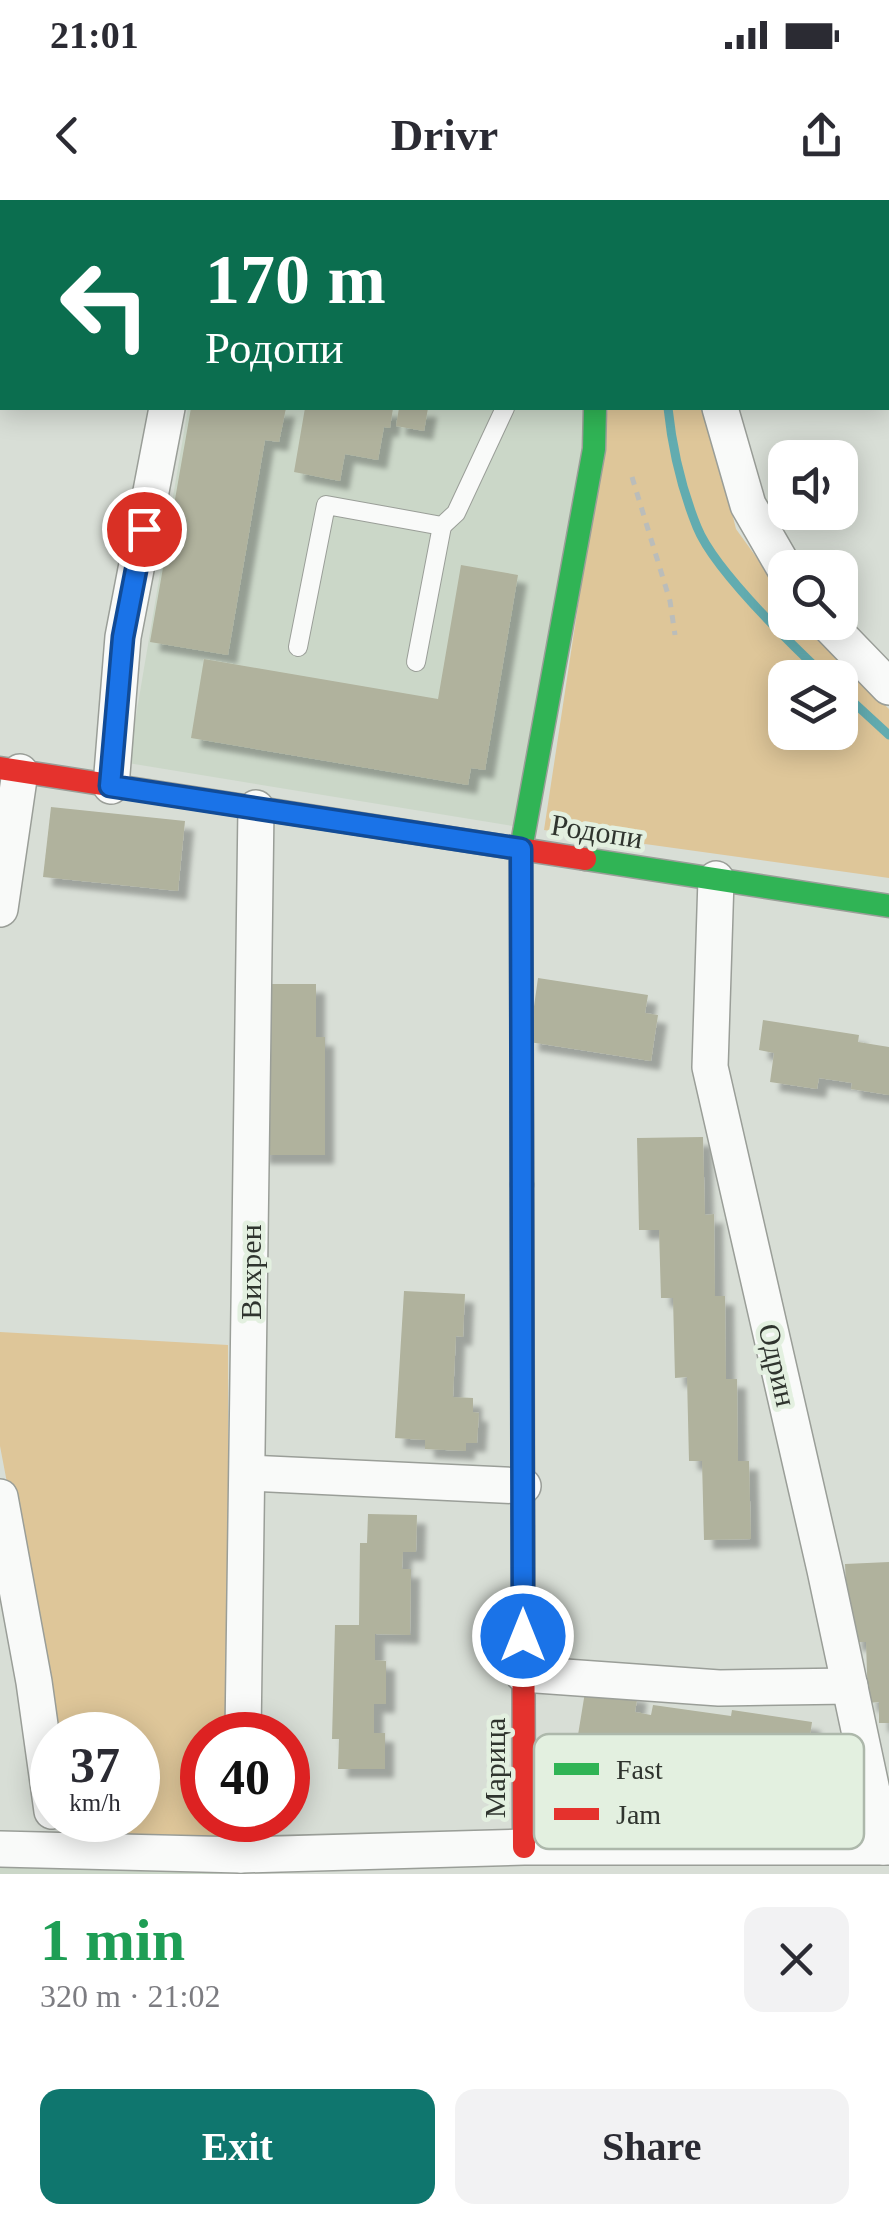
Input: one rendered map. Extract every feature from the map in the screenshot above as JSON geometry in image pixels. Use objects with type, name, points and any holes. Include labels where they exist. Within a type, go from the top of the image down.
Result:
[{"type":"street","points":[[110,786],[123,637],[167,410]]},
{"type":"street","name":"Марица","points":[[522,1854],[521,849],[594,449],[596,410]]},
{"type":"street","points":[[721,410],[748,505],[774,550]]},
{"type":"street","points":[[843,640],[889,687]]},
{"type":"street","points":[[0,909],[10,770]]},
{"type":"street","name":"Родопи","points":[[10,770],[889,906]]},
{"type":"street","name":"Вихрен","points":[[244,1712],[256,808]]},
{"type":"street","name":"Одрин","points":[[716,880],[710,1067],[861,1734]]},
{"type":"street","points":[[249,1473],[523,1486]]},
{"type":"street","points":[[0,1497],[38,1712]]},
{"type":"street","points":[[524,1674],[719,1688],[850,1686]]},
{"type":"street","name":"Одрин","points":[[864,1747],[887,1847]]},
{"type":"street","points":[[241,1842],[241,1855]]},
{"type":"street","points":[[0,1848],[241,1855],[783,1849]]},
{"type":"lane","points":[[416,662],[442,526],[456,513],[504,410]]},
{"type":"lane","points":[[298,647],[326,505],[442,526]]},
{"type":"path","points":[[628,466],[670,601],[675,634]]},
{"type":"shaded area","points":[[188,410],[588,410],[525,828],[128,763]]},
{"type":"shaded area","points":[[608,410],[706,410],[736,529],[768,573],[768,640],[817,640],[838,660],[768,660],[768,750],[858,750],[858,679],[889,709],[889,878],[544,830]]},
{"type":"shaded area","points":[[0,1332],[228,1345],[229,1712],[180,1712],[180,1842],[219,1843],[86,1842],[160,1842],[160,1712],[51,1712],[0,1446]]},
{"type":"shaded area","points":[[0,1858],[226,1874],[0,1874]]},
{"type":"building","points":[[191,410],[286,410],[279,442],[265,440],[228,655],[150,642]]},
{"type":"building","points":[[305,410],[393,410],[390,428],[384,427],[378,460],[345,454],[340,481],[294,472]]},
{"type":"building","points":[[399,410],[428,410],[424,431],[396,426]]},
{"type":"building","points":[[461,565],[518,575],[485,770],[471,768],[468,785],[191,738],[204,659],[438,699]]},
{"type":"building","points":[[51,807],[185,821],[178,891],[43,877]]},
{"type":"building","points":[[538,978],[648,995],[645,1013],[658,1015],[651,1061],[529,1042]]},
{"type":"building","points":[[262,984],[316,984],[316,1037],[325,1037],[325,1155],[260,1155]]},
{"type":"building","points":[[763,1020],[859,1035],[858,1042],[889,1047],[889,1095],[851,1089],[852,1083],[819,1078],[817,1089],[770,1082],[774,1053],[759,1050]]},
{"type":"building","points":[[703,1137],[705,1215],[714,1214],[715,1296],[725,1296],[726,1379],[737,1379],[738,1461],[749,1461],[751,1539],[704,1540],[702,1461],[689,1461],[687,1377],[675,1378],[673,1298],[661,1298],[659,1230],[639,1230],[637,1138]]},
{"type":"building","points":[[404,1291],[465,1294],[463,1337],[456,1336],[453,1397],[473,1398],[473,1412],[479,1413],[477,1443],[466,1443],[466,1451],[425,1449],[425,1440],[395,1438]]},
{"type":"building","points":[[368,1514],[417,1515],[416,1552],[403,1552],[402,1569],[411,1569],[410,1635],[375,1634],[375,1660],[386,1661],[386,1704],[374,1704],[374,1733],[385,1733],[385,1769],[338,1769],[339,1739],[332,1739],[335,1625],[359,1625],[360,1543],[367,1543]]},
{"type":"building","points":[[889,1562],[889,1723],[879,1723],[879,1702],[868,1703],[866,1642],[853,1642],[845,1564]]},
{"type":"building","points":[[586,1686],[638,1694],[635,1712],[651,1715],[653,1705],[731,1716],[732,1710],[812,1722],[810,1734],[578,1734]]},
{"type":"waterway","points":[[668,410],[682,483],[706,544],[755,606],[808,660]]},
{"type":"waterway","points":[[858,707],[889,735]]},
{"type":"traffic: fast","points":[[522,1185],[521,849],[594,449],[595,410]]},
{"type":"traffic: fast","points":[[585,859],[889,906]]},
{"type":"traffic: jam","points":[[0,768],[585,859]]},
{"type":"traffic: jam","points":[[522,1185],[524,1847]]},
{"type":"route","points":[[144,529],[123,637],[110,786],[521,849],[523,1636]]}]
